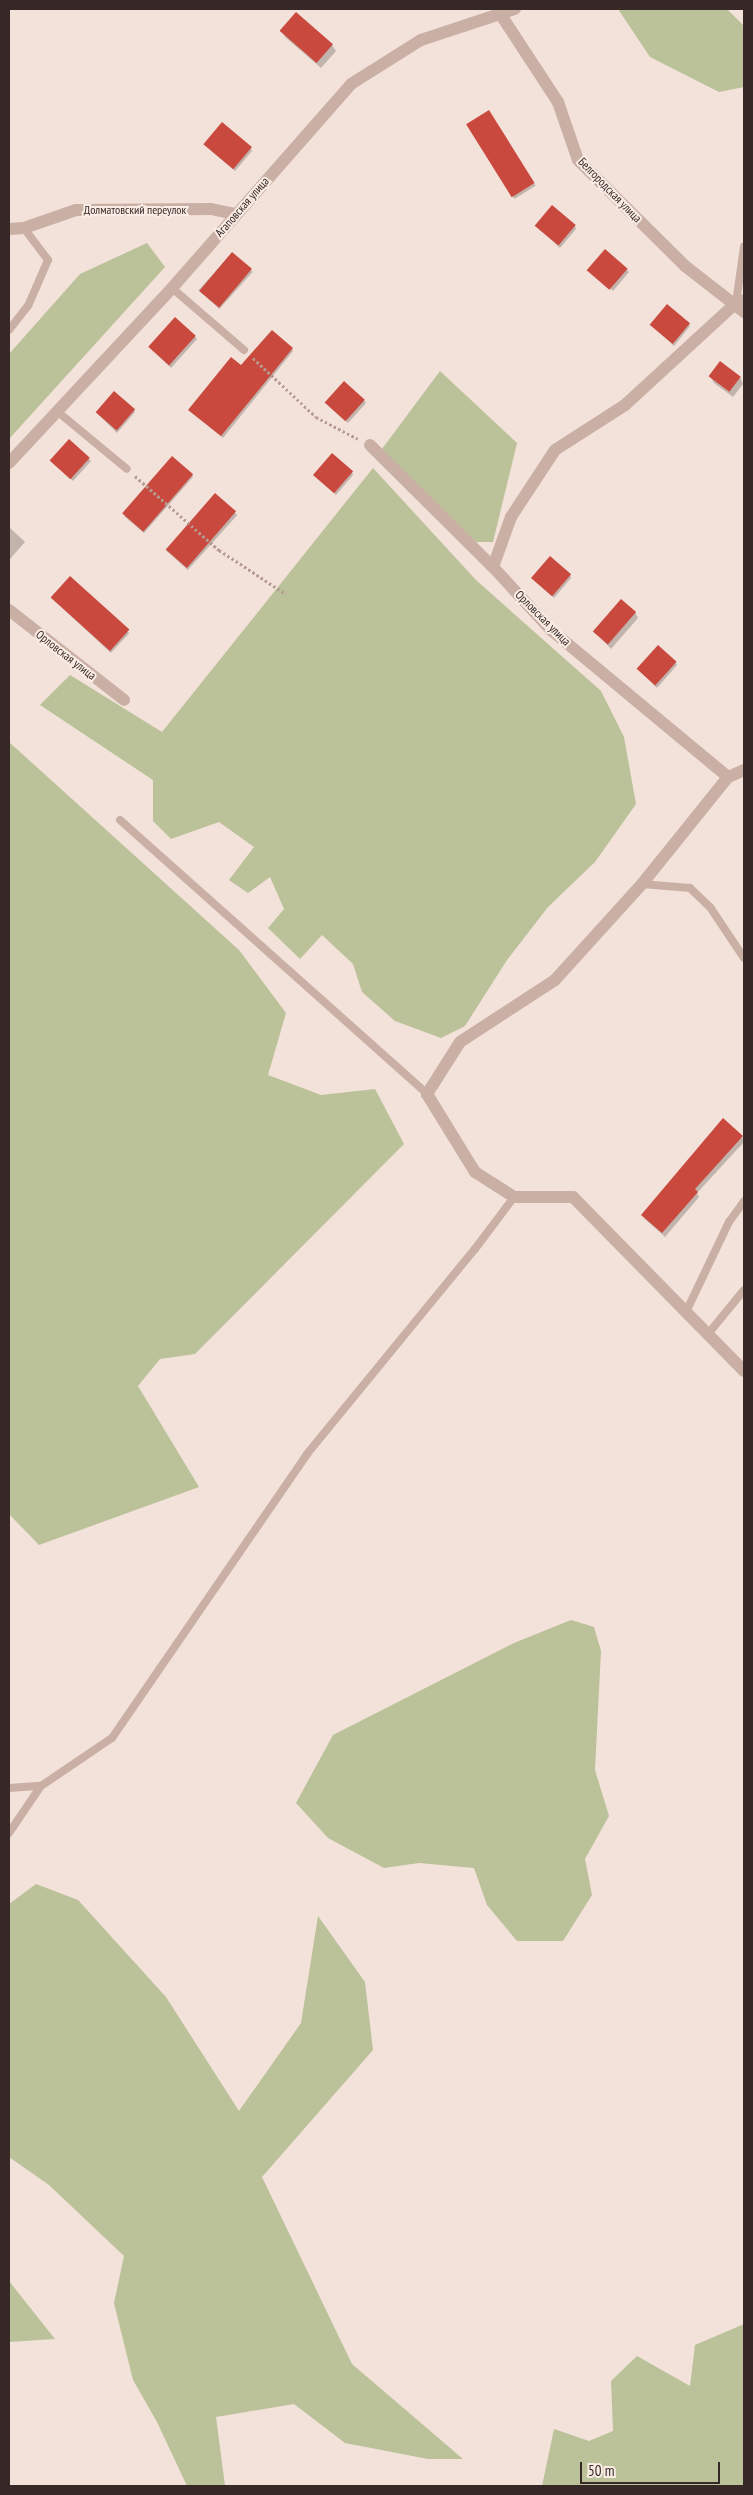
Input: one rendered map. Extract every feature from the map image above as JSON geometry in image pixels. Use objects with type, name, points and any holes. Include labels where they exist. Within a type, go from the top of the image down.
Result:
[{"type":"street","name":"Агаповская улица","points":[[9,463],[172,288],[234,214],[351,84],[421,40],[497,10],[515,9]]},
{"type":"street","name":"Белгородская улица","points":[[497,10],[558,102],[578,160],[686,266],[741,304]]},
{"type":"street","name":"Долматовский переулок","points":[[9,229],[24,228],[76,210],[211,209],[234,214]]},
{"type":"street","points":[[493,567],[511,517],[555,450],[625,405],[741,304]]},
{"type":"street","name":"Орловская улица","points":[[370,445],[493,567],[551,630],[728,778]]},
{"type":"street","name":"Орловская улица","points":[[9,610],[124,700]]},
{"type":"street","points":[[743,1368],[573,1197],[514,1197],[476,1172],[427,1094],[460,1042],[554,980],[642,884],[728,778],[744,770]]},
{"type":"lane","points":[[9,330],[28,306],[48,260],[24,228]]},
{"type":"lane","points":[[741,304],[744,247]]},
{"type":"lane","points":[[172,288],[244,350]]},
{"type":"lane","points":[[58,412],[127,469]]},
{"type":"lane","points":[[120,820],[427,1094]]},
{"type":"lane","points":[[642,884],[690,888],[710,907],[744,958]]},
{"type":"lane","points":[[9,1833],[41,1786],[112,1738],[307,1454],[475,1249],[514,1197]]},
{"type":"lane","points":[[686,1312],[728,1222],[744,1201]]},
{"type":"lane","points":[[708,1334],[744,1290]]},
{"type":"lane","points":[[9,1788],[41,1786]]},
{"type":"path","points":[[244,350],[316,416],[370,445]]},
{"type":"path","points":[[127,469],[219,550],[286,594]]},
{"type":"green space","points":[[618,9],[727,9],[744,26],[744,87],[719,92],[650,57]]},
{"type":"green space","points":[[147,243],[165,267],[9,439],[9,354],[80,274]]},
{"type":"green space","points":[[440,371],[517,443],[493,542],[476,542],[379,453]]},
{"type":"green space","points":[[373,468],[476,580],[601,691],[624,737],[636,804],[595,862],[548,907],[507,960],[465,1026],[441,1038],[395,1021],[362,992],[353,964],[322,935],[300,959],[268,928],[284,909],[270,877],[248,893],[229,880],[254,847],[219,822],[171,839],[153,821],[153,780],[40,705],[70,675],[162,732]]},
{"type":"green space","points":[[9,742],[239,950],[286,1013],[268,1075],[321,1095],[375,1089],[404,1144],[195,1354],[160,1359],[138,1386],[199,1487],[39,1545],[9,1514]]},
{"type":"green space","points":[[571,1620],[594,1627],[601,1651],[595,1770],[609,1816],[585,1859],[592,1895],[563,1941],[517,1941],[487,1905],[474,1868],[419,1863],[384,1868],[328,1838],[296,1803],[333,1735],[514,1643]]},
{"type":"green space","points":[[36,1884],[78,1900],[166,1997],[239,2111],[301,2023],[318,1916],[365,1982],[373,2050],[262,2177],[352,2364],[463,2459],[428,2459],[345,2443],[294,2404],[216,2417],[225,2486],[187,2486],[157,2422],[133,2380],[114,2303],[124,2256],[49,2185],[9,2157],[9,1904]]},
{"type":"green space","points":[[9,2281],[55,2339],[9,2342]]},
{"type":"green space","points":[[744,2324],[744,2486],[542,2486],[554,2429],[589,2441],[613,2431],[611,2381],[637,2356],[690,2386],[695,2345]]},
{"type":"building","points":[[296,12],[333,44],[317,63],[280,31]]},
{"type":"building","points":[[489,110],[535,183],[512,197],[466,124]]},
{"type":"building","points":[[222,122],[252,147],[233,169],[203,144]]},
{"type":"building","points":[[552,205],[576,225],[558,246],[535,226]]},
{"type":"building","points":[[605,249],[628,269],[609,290],[587,270]]},
{"type":"building","points":[[232,252],[252,269],[219,308],[199,291]]},
{"type":"building","points":[[667,304],[690,323],[673,344],[650,325]]},
{"type":"building","points":[[175,317],[196,336],[169,365],[148,347]]},
{"type":"building","points":[[272,330],[293,348],[221,436],[188,410],[231,357],[241,365]]},
{"type":"building","points":[[720,361],[741,377],[729,392],[709,376]]},
{"type":"building","points":[[344,381],[365,400],[345,421],[325,403]]},
{"type":"building","points":[[114,391],[135,409],[117,431],[96,412]]},
{"type":"building","points":[[69,439],[90,458],[70,479],[50,461]]},
{"type":"building","points":[[332,453],[353,471],[334,493],[313,475]]},
{"type":"building","points":[[172,456],[193,474],[143,532],[122,513]]},
{"type":"building","points":[[215,493],[236,511],[187,568],[166,550]]},
{"type":"building","points":[[550,556],[571,574],[552,596],[531,578]]},
{"type":"building","points":[[70,576],[129,630],[110,651],[51,598]]},
{"type":"building","points":[[621,599],[636,612],[608,645],[593,631]]},
{"type":"building","points":[[658,645],[677,662],[655,686],[637,669]]},
{"type":"building","points":[[723,1118],[743,1136],[695,1189],[698,1192],[662,1233],[641,1215]]}]
